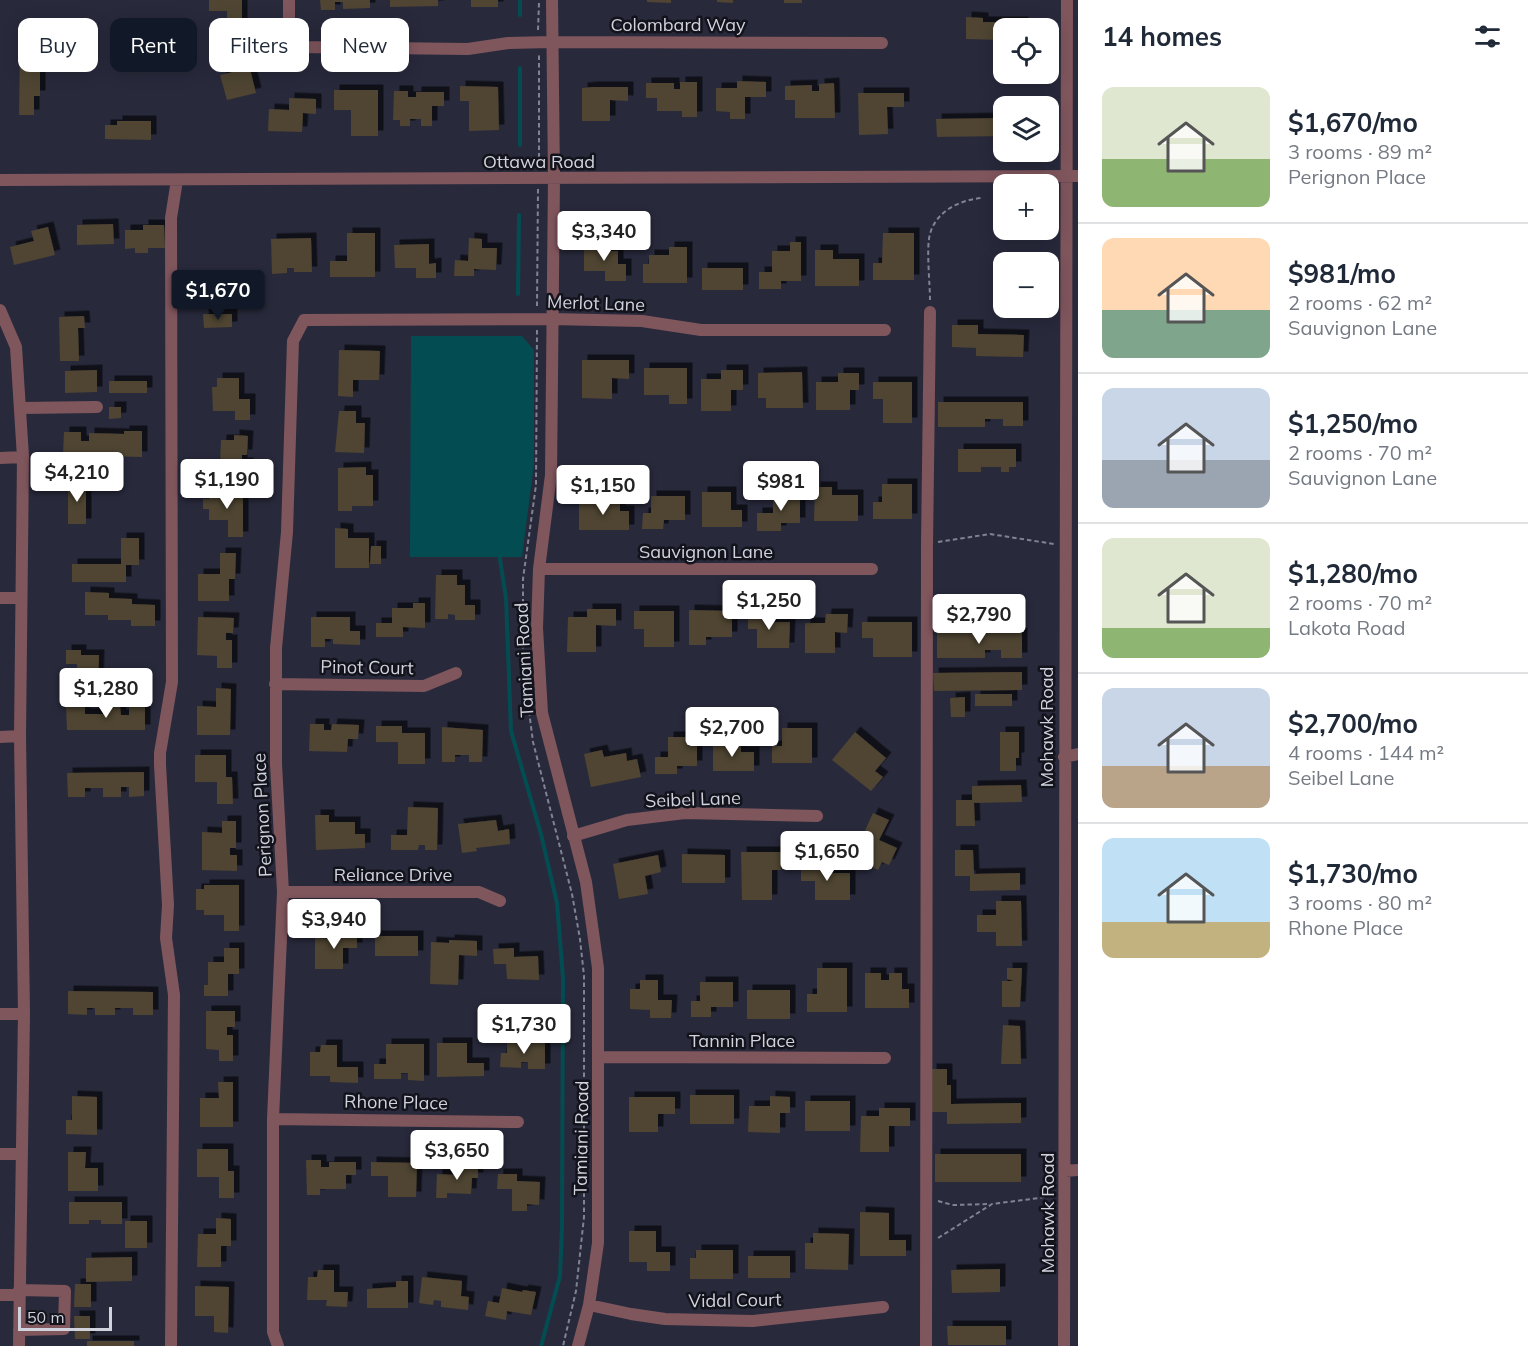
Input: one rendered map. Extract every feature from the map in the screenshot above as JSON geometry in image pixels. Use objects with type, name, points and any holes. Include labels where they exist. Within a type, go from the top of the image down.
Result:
[{"type":"street","name":"Colombard Way","points":[[289,0],[289,35],[294,47],[468,49],[508,42],[882,42]]},
{"type":"street","name":"Tamiani Road","points":[[552,0],[554,178],[551,475],[540,569],[537,628],[542,714],[586,882],[598,968],[598,1243],[589,1305],[578,1346]]},
{"type":"street","name":"Mohawk Road","points":[[1064,1346],[1065,1191],[1072,1171],[1064,757],[1065,546],[1072,176],[1067,0]]},
{"type":"street","name":"Ottawa Road","points":[[0,180],[1072,176]]},
{"type":"street","points":[[171,1346],[174,995],[166,938],[168,905],[160,753],[172,682],[171,218],[177,180]]},
{"type":"street","points":[[0,310],[16,347],[22,457],[20,736],[24,1014],[19,1346]]},
{"type":"street","points":[[926,1346],[927,545],[930,312]]},
{"type":"street","name":"Merlot Lane","points":[[304,320],[552,319],[642,321],[701,330],[885,330]]},
{"type":"street","name":"Perignon Place","points":[[278,1346],[273,1332],[273,1119],[284,891],[276,764],[275,684],[276,648],[287,532],[293,342],[304,320]]},
{"type":"street","points":[[20,408],[97,407]]},
{"type":"street","points":[[0,458],[22,457]]},
{"type":"street","name":"Sauvignon Lane","points":[[540,569],[872,569]]},
{"type":"street","points":[[0,598],[21,598]]},
{"type":"street","name":"Pinot Court","points":[[275,684],[424,686],[456,673]]},
{"type":"street","points":[[0,736],[20,736]]},
{"type":"street","points":[[1064,757],[1078,754]]},
{"type":"street","name":"Seibel Lane","points":[[573,836],[627,820],[685,813],[818,816]]},
{"type":"street","name":"Reliance Drive","points":[[284,891],[479,892],[500,901]]},
{"type":"street","points":[[0,1014],[24,1014]]},
{"type":"street","name":"Tannin Place","points":[[599,1057],[885,1058]]},
{"type":"street","name":"Rhone Place","points":[[273,1119],[518,1122]]},
{"type":"street","points":[[0,1154],[21,1154]]},
{"type":"street","points":[[0,1295],[19,1292],[65,1291],[64,1329],[19,1330]]},
{"type":"street","name":"Vidal Court","points":[[589,1305],[665,1318],[753,1321],[883,1307]]},
{"type":"path","points":[[930,312],[929,234],[935,222],[945,211],[959,202],[981,198]]},
{"type":"path","points":[[927,545],[943,540],[990,534],[1065,546]]},
{"type":"path","points":[[926,1189],[936,1201],[953,1205],[992,1204],[1039,1198],[1065,1191]]},
{"type":"path","points":[[926,1246],[992,1204]]},
{"type":"shaded area","points":[[411,336],[522,336],[534,350],[534,464],[522,557],[410,557]]},
{"type":"building","points":[[209,0],[242,0],[242,18],[227,18],[227,11],[209,11]]},
{"type":"building","points":[[320,0],[370,0],[370,8],[343,9],[343,2],[335,2],[335,10],[321,10]]},
{"type":"building","points":[[390,0],[438,0],[438,6],[390,7]]},
{"type":"building","points":[[471,0],[498,0],[498,7],[471,7]]},
{"type":"building","points":[[647,0],[671,0],[671,3],[647,2]]},
{"type":"building","points":[[717,0],[733,0],[733,3],[717,2]]},
{"type":"building","points":[[784,0],[802,0],[802,3],[784,3]]},
{"type":"building","points":[[966,17],[983,18],[983,22],[993,22],[993,40],[966,39]]},
{"type":"building","points":[[20,72],[40,72],[40,96],[34,96],[34,115],[19,115]]},
{"type":"building","points":[[251,72],[256,93],[227,100],[220,75]]},
{"type":"building","points":[[737,81],[766,82],[766,97],[745,97],[745,119],[730,119],[730,112],[716,111],[716,88],[737,88]]},
{"type":"building","points":[[680,82],[697,82],[697,117],[682,117],[682,111],[657,111],[657,98],[646,98],[646,83],[674,83],[674,89],[680,89]]},
{"type":"building","points":[[834,83],[835,118],[795,118],[795,100],[785,100],[785,86],[812,85],[812,91],[819,91],[819,84]]},
{"type":"building","points":[[460,86],[498,87],[499,130],[469,131],[469,101],[460,101]]},
{"type":"building","points":[[628,87],[628,101],[610,100],[610,121],[582,121],[582,88]]},
{"type":"building","points":[[334,90],[378,90],[378,136],[351,136],[351,110],[334,110]]},
{"type":"building","points":[[394,91],[408,91],[408,97],[416,97],[416,92],[444,92],[444,106],[432,106],[432,126],[421,126],[421,119],[410,119],[410,126],[400,126],[400,120],[393,120]]},
{"type":"building","points":[[858,93],[904,93],[904,107],[887,107],[888,134],[859,135]]},
{"type":"building","points":[[289,98],[316,99],[316,114],[303,113],[302,132],[268,131],[269,109],[289,110]]},
{"type":"building","points":[[993,118],[993,136],[937,137],[936,119]]},
{"type":"building","points":[[117,121],[151,121],[151,140],[105,139],[105,125],[117,125]]},
{"type":"building","points":[[113,224],[114,244],[77,245],[77,225]]},
{"type":"building","points":[[143,225],[164,225],[165,248],[148,248],[148,253],[135,253],[135,248],[125,249],[125,230],[143,230]]},
{"type":"building","points":[[48,227],[55,255],[14,265],[10,247],[34,241],[31,231]]},
{"type":"building","points":[[347,233],[375,233],[375,277],[330,277],[330,261],[347,261]]},
{"type":"building","points":[[883,233],[914,233],[914,280],[873,280],[873,263],[882,263]]},
{"type":"building","points":[[311,238],[312,272],[294,272],[294,268],[287,268],[287,273],[272,274],[271,239]]},
{"type":"building","points":[[469,238],[482,239],[482,248],[497,248],[496,270],[474,269],[474,276],[454,276],[455,260],[468,261]]},
{"type":"building","points":[[790,242],[801,242],[801,281],[781,281],[781,289],[759,289],[759,272],[772,272],[772,251],[790,251]]},
{"type":"building","points":[[429,244],[429,264],[436,263],[436,278],[416,278],[416,268],[395,268],[394,245]]},
{"type":"building","points":[[584,244],[611,244],[611,251],[618,251],[618,264],[626,264],[626,281],[605,281],[605,271],[584,271]]},
{"type":"building","points":[[669,247],[687,247],[687,283],[643,283],[643,264],[649,264],[649,255],[669,255]]},
{"type":"building","points":[[815,250],[833,250],[833,259],[859,259],[859,286],[815,286]]},
{"type":"building","points":[[702,268],[743,268],[743,290],[702,290]]},
{"type":"building","points":[[203,314],[232,314],[232,327],[204,328]]},
{"type":"building","points":[[84,316],[85,328],[78,328],[79,361],[60,361],[59,317]]},
{"type":"building","points":[[952,325],[978,325],[978,334],[1024,335],[1023,357],[976,356],[976,348],[952,347]]},
{"type":"building","points":[[339,350],[380,351],[379,380],[353,380],[353,397],[338,396]]},
{"type":"building","points":[[582,360],[629,360],[629,379],[612,378],[612,399],[582,398]]},
{"type":"building","points":[[644,368],[687,368],[687,404],[669,404],[669,395],[644,395]]},
{"type":"building","points":[[97,370],[97,392],[65,393],[65,371]]},
{"type":"building","points":[[721,370],[743,370],[743,390],[731,390],[731,411],[701,411],[701,379],[721,379]]},
{"type":"building","points":[[802,372],[803,408],[766,408],[766,398],[758,398],[758,373]]},
{"type":"building","points":[[838,373],[859,373],[859,390],[850,390],[850,410],[816,410],[816,382],[838,382]]},
{"type":"building","points":[[217,378],[239,378],[239,399],[250,399],[250,420],[235,420],[235,411],[213,411],[212,387],[217,387]]},
{"type":"building","points":[[109,381],[147,381],[147,393],[109,393]]},
{"type":"building","points":[[873,382],[912,382],[912,423],[883,423],[883,399],[873,399]]},
{"type":"building","points":[[938,402],[1023,402],[1023,426],[1003,426],[1003,419],[985,419],[985,427],[938,427]]},
{"type":"building","points":[[109,407],[121,407],[121,418],[109,419]]},
{"type":"building","points":[[339,411],[356,411],[356,423],[365,423],[364,453],[335,452]]},
{"type":"building","points":[[124,431],[142,431],[142,457],[63,455],[64,432],[81,432],[81,441],[89,441],[89,433],[124,434]]},
{"type":"building","points":[[234,435],[248,436],[247,455],[242,455],[242,463],[248,463],[248,478],[213,478],[214,463],[220,463],[221,440],[234,440]]},
{"type":"building","points":[[958,449],[1016,449],[1016,467],[1009,467],[1009,472],[1001,472],[1001,467],[981,467],[981,472],[958,472]]},
{"type":"building","points":[[366,467],[366,475],[373,475],[373,506],[352,506],[352,511],[338,511],[338,468]]},
{"type":"building","points":[[68,483],[86,483],[86,524],[68,524]]},
{"type":"building","points":[[882,484],[912,484],[912,519],[873,519],[873,502],[882,502]]},
{"type":"building","points":[[815,487],[832,487],[832,495],[858,495],[858,521],[814,521]]},
{"type":"building","points":[[209,491],[243,491],[243,537],[228,537],[228,520],[209,520],[209,509],[203,509],[203,499],[209,499]]},
{"type":"building","points":[[702,492],[731,492],[731,510],[742,510],[742,527],[702,527]]},
{"type":"building","points":[[773,492],[800,492],[800,523],[781,523],[781,531],[757,531],[757,513],[773,513]]},
{"type":"building","points":[[651,496],[685,496],[685,520],[664,520],[663,529],[642,529],[643,513],[651,513]]},
{"type":"building","points":[[579,501],[620,501],[620,511],[629,511],[629,530],[579,530]]},
{"type":"building","points":[[335,528],[348,529],[348,538],[369,538],[369,568],[335,568]]},
{"type":"building","points":[[121,538],[139,538],[139,565],[126,565],[126,582],[72,582],[72,564],[121,564]]},
{"type":"building","points":[[371,546],[381,546],[381,564],[370,564]]},
{"type":"building","points":[[220,553],[236,553],[235,579],[229,579],[229,601],[198,601],[198,574],[220,574]]},
{"type":"building","points":[[436,575],[457,575],[457,585],[465,585],[465,605],[475,605],[475,620],[455,620],[455,615],[448,614],[448,619],[435,619]]},
{"type":"building","points":[[85,592],[109,593],[109,598],[132,599],[132,604],[155,605],[155,626],[131,626],[131,620],[108,620],[108,615],[85,615]]},
{"type":"building","points":[[413,603],[425,603],[425,628],[403,627],[403,637],[376,637],[376,623],[392,623],[392,608],[413,608]]},
{"type":"building","points":[[587,609],[616,609],[616,626],[596,625],[596,652],[567,652],[568,617],[587,617]]},
{"type":"building","points":[[689,610],[732,611],[732,637],[706,637],[706,645],[689,645]]},
{"type":"building","points":[[634,611],[674,611],[674,647],[644,647],[644,629],[634,629]]},
{"type":"building","points":[[748,612],[768,612],[768,622],[790,622],[789,648],[757,648],[757,629],[748,629]]},
{"type":"building","points":[[826,614],[848,614],[847,633],[835,632],[835,653],[805,653],[805,623],[825,623]]},
{"type":"building","points":[[198,617],[234,618],[233,633],[226,633],[226,640],[232,640],[232,668],[217,668],[217,656],[197,655]]},
{"type":"building","points":[[311,617],[350,617],[350,631],[360,631],[360,645],[333,644],[333,639],[325,639],[325,647],[311,647]]},
{"type":"building","points":[[862,622],[912,622],[912,657],[873,657],[873,638],[862,638]]},
{"type":"building","points":[[937,633],[1022,633],[1022,658],[1001,658],[1001,650],[985,650],[985,658],[937,658]]},
{"type":"building","points":[[66,650],[81,650],[81,655],[99,655],[98,688],[77,687],[77,664],[66,664]]},
{"type":"building","points":[[1022,672],[1022,690],[934,691],[933,673]]},
{"type":"building","points":[[216,688],[231,689],[230,735],[197,735],[197,706],[216,707]]},
{"type":"building","points":[[975,694],[1012,694],[1012,706],[975,706]]},
{"type":"building","points":[[965,697],[965,717],[951,717],[950,698]]},
{"type":"building","points":[[66,706],[85,706],[85,714],[103,714],[103,706],[120,706],[121,715],[129,715],[129,706],[145,706],[145,730],[67,730]]},
{"type":"building","points":[[310,724],[324,724],[324,730],[331,730],[332,724],[359,725],[358,739],[348,739],[347,752],[309,751]]},
{"type":"building","points":[[376,726],[402,726],[402,733],[425,733],[425,764],[398,764],[398,742],[376,742]]},
{"type":"building","points":[[442,727],[483,730],[482,762],[469,762],[469,755],[455,755],[455,762],[442,762]]},
{"type":"building","points":[[782,728],[812,728],[812,763],[772,763],[772,746],[782,746]]},
{"type":"building","points":[[855,732],[886,758],[875,771],[883,777],[871,791],[832,760]]},
{"type":"building","points":[[1000,732],[1019,732],[1019,758],[1016,758],[1016,771],[1000,771]]},
{"type":"building","points":[[668,737],[688,737],[688,746],[697,746],[697,766],[677,766],[677,774],[655,774],[655,757],[668,757]]},
{"type":"building","points":[[713,744],[741,744],[741,752],[754,752],[754,771],[713,771]]},
{"type":"building","points":[[602,750],[604,757],[626,753],[627,761],[637,759],[641,777],[591,787],[584,754]]},
{"type":"building","points":[[195,755],[226,755],[226,777],[232,777],[233,804],[217,804],[217,782],[195,782]]},
{"type":"building","points":[[144,772],[144,796],[129,797],[129,787],[121,787],[121,797],[103,797],[103,788],[85,788],[85,797],[68,797],[67,773]]},
{"type":"building","points":[[1021,785],[1022,802],[974,803],[975,826],[956,826],[956,800],[972,800],[972,786]]},
{"type":"building","points":[[408,807],[438,808],[437,850],[425,850],[425,845],[419,845],[418,850],[391,850],[391,835],[407,835]]},
{"type":"building","points":[[873,813],[889,820],[879,840],[897,848],[889,865],[882,862],[878,870],[859,861],[868,842],[861,839]]},
{"type":"building","points":[[315,815],[329,815],[329,822],[355,822],[355,834],[365,834],[365,848],[316,850]]},
{"type":"building","points":[[496,820],[498,831],[509,829],[510,844],[476,848],[477,851],[462,853],[458,824]]},
{"type":"building","points":[[222,821],[236,821],[236,848],[230,848],[230,855],[237,855],[237,871],[202,870],[202,832],[222,833]]},
{"type":"building","points":[[955,850],[973,850],[974,874],[1020,873],[1020,890],[970,891],[970,876],[955,876]]},
{"type":"building","points":[[741,852],[781,852],[781,870],[772,870],[772,900],[742,900]]},
{"type":"building","points":[[682,854],[725,855],[725,883],[682,883]]},
{"type":"building","points":[[658,855],[661,872],[645,876],[648,894],[619,899],[613,864]]},
{"type":"building","points":[[801,863],[829,863],[829,873],[850,873],[850,900],[815,900],[815,881],[801,881]]},
{"type":"building","points":[[204,885],[239,885],[239,931],[224,931],[224,915],[204,915],[204,910],[196,910],[196,889],[204,889]]},
{"type":"building","points":[[996,901],[1021,901],[1022,946],[996,946],[996,932],[977,932],[977,915],[996,915]]},
{"type":"building","points":[[337,932],[357,932],[357,948],[343,948],[343,969],[315,969],[315,938],[336,939]]},
{"type":"building","points":[[375,936],[418,936],[418,956],[375,956]]},
{"type":"building","points":[[449,940],[477,941],[477,956],[459,955],[458,985],[430,984],[431,942],[449,943]]},
{"type":"building","points":[[224,948],[239,948],[239,974],[228,974],[228,996],[204,996],[204,985],[208,985],[208,962],[224,962]]},
{"type":"building","points":[[514,948],[514,957],[538,956],[539,980],[507,979],[506,964],[494,964],[493,949]]},
{"type":"building","points":[[817,968],[847,968],[847,1012],[807,1012],[807,994],[817,994]]},
{"type":"building","points":[[1007,968],[1022,968],[1020,1007],[1002,1007],[1002,981],[1014,981],[1007,979]]},
{"type":"building","points":[[865,973],[881,973],[881,980],[889,980],[889,973],[902,973],[902,989],[909,989],[909,1008],[865,1008]]},
{"type":"building","points":[[640,980],[658,980],[658,1000],[672,1000],[671,1018],[650,1018],[650,1010],[630,1009],[630,989],[640,989]]},
{"type":"building","points":[[700,982],[733,982],[733,1007],[711,1007],[711,1017],[691,1017],[691,1001],[700,1001]]},
{"type":"building","points":[[747,990],[790,990],[790,1019],[747,1019]]},
{"type":"building","points":[[68,991],[153,992],[153,1015],[133,1015],[133,1008],[115,1008],[115,1015],[95,1015],[95,1008],[87,1008],[87,1015],[68,1014]]},
{"type":"building","points":[[206,1011],[235,1011],[235,1027],[227,1027],[227,1035],[233,1035],[233,1061],[219,1061],[219,1050],[206,1049]]},
{"type":"building","points":[[1003,1025],[1020,1026],[1021,1064],[1001,1064]]},
{"type":"building","points":[[507,1040],[545,1041],[545,1069],[528,1069],[528,1062],[521,1062],[521,1068],[500,1067],[501,1053],[507,1053]]},
{"type":"building","points":[[437,1043],[467,1043],[467,1063],[484,1063],[484,1076],[437,1077]]},
{"type":"building","points":[[386,1044],[424,1044],[424,1081],[408,1080],[408,1073],[401,1073],[401,1079],[374,1079],[374,1064],[386,1064]]},
{"type":"building","points":[[321,1045],[337,1045],[337,1067],[358,1067],[358,1083],[330,1082],[330,1076],[310,1076],[310,1052],[320,1052]]},
{"type":"building","points":[[931,1069],[947,1069],[947,1085],[951,1085],[951,1104],[1021,1103],[1021,1123],[947,1124],[947,1112],[931,1112]]},
{"type":"building","points":[[218,1082],[233,1082],[233,1127],[200,1127],[200,1098],[219,1098]]},
{"type":"building","points":[[690,1095],[734,1095],[734,1124],[690,1124]]},
{"type":"building","points":[[72,1096],[97,1097],[97,1135],[66,1134],[66,1120],[72,1120]]},
{"type":"building","points":[[770,1096],[790,1097],[790,1113],[780,1113],[780,1133],[748,1132],[749,1106],[770,1106]]},
{"type":"building","points":[[629,1097],[675,1097],[675,1114],[658,1114],[658,1132],[629,1132]]},
{"type":"building","points":[[805,1101],[850,1101],[850,1131],[805,1131]]},
{"type":"building","points":[[879,1108],[910,1108],[910,1126],[889,1126],[889,1152],[860,1152],[861,1116],[879,1116]]},
{"type":"building","points":[[197,1149],[228,1149],[228,1171],[234,1171],[234,1198],[219,1198],[219,1177],[197,1177]]},
{"type":"building","points":[[68,1152],[86,1152],[85,1168],[98,1168],[98,1191],[68,1191]]},
{"type":"building","points":[[935,1154],[1021,1154],[1021,1182],[935,1182]]},
{"type":"building","points":[[306,1160],[321,1160],[321,1167],[329,1167],[329,1162],[356,1162],[356,1175],[346,1175],[346,1189],[320,1189],[320,1195],[307,1195]]},
{"type":"building","points":[[371,1162],[417,1163],[416,1197],[388,1197],[388,1176],[371,1176]]},
{"type":"building","points":[[458,1163],[478,1163],[478,1178],[472,1178],[471,1194],[447,1193],[447,1198],[436,1198],[437,1174],[458,1175]]},
{"type":"building","points":[[498,1174],[517,1174],[517,1181],[540,1182],[539,1205],[527,1204],[527,1211],[512,1211],[512,1189],[497,1189]]},
{"type":"building","points":[[69,1202],[122,1202],[122,1224],[101,1224],[101,1220],[89,1220],[89,1224],[69,1224]]},
{"type":"building","points":[[860,1212],[889,1213],[889,1240],[906,1240],[906,1256],[860,1256]]},
{"type":"building","points":[[216,1218],[231,1219],[231,1246],[221,1246],[221,1267],[197,1267],[198,1234],[216,1234]]},
{"type":"building","points":[[125,1221],[147,1221],[147,1248],[125,1248]]},
{"type":"building","points":[[629,1231],[656,1231],[656,1252],[670,1252],[670,1271],[647,1271],[647,1262],[629,1262]]},
{"type":"building","points":[[813,1233],[849,1234],[848,1270],[805,1269],[805,1243],[813,1243]]},
{"type":"building","points":[[696,1250],[733,1250],[733,1279],[690,1279],[690,1258],[696,1258]]},
{"type":"building","points":[[748,1256],[790,1256],[790,1278],[748,1278]]},
{"type":"building","points":[[132,1257],[132,1281],[86,1282],[86,1258]]},
{"type":"building","points":[[1000,1269],[1000,1292],[952,1293],[951,1270]]},
{"type":"building","points":[[318,1270],[334,1270],[334,1292],[348,1292],[347,1307],[326,1306],[327,1300],[307,1300],[308,1277],[317,1277]]},
{"type":"building","points":[[422,1277],[462,1281],[461,1296],[469,1297],[468,1310],[441,1307],[441,1301],[434,1300],[433,1305],[419,1303]]},
{"type":"building","points":[[396,1281],[408,1281],[408,1308],[367,1308],[367,1289],[396,1287]]},
{"type":"building","points":[[75,1284],[91,1284],[91,1307],[74,1307]]},
{"type":"building","points":[[195,1286],[229,1287],[228,1333],[214,1332],[214,1316],[195,1316]]},
{"type":"building","points":[[502,1288],[536,1292],[531,1315],[507,1311],[506,1320],[485,1316],[488,1301],[499,1303]]},
{"type":"building","points":[[74,1316],[90,1316],[90,1339],[75,1339]]},
{"type":"building","points":[[947,1326],[1006,1326],[1006,1345],[948,1345]]},
{"type":"building","points":[[87,1341],[134,1341],[134,1346],[87,1346]]},
{"type":"waterway","points":[[520,0],[520,15]]},
{"type":"waterway","points":[[520,68],[520,145]]},
{"type":"waterway","points":[[518,294],[519,215]]},
{"type":"waterway","points":[[499,553],[506,598],[511,731],[541,834],[557,903],[563,978],[560,1276],[541,1346]]}]
